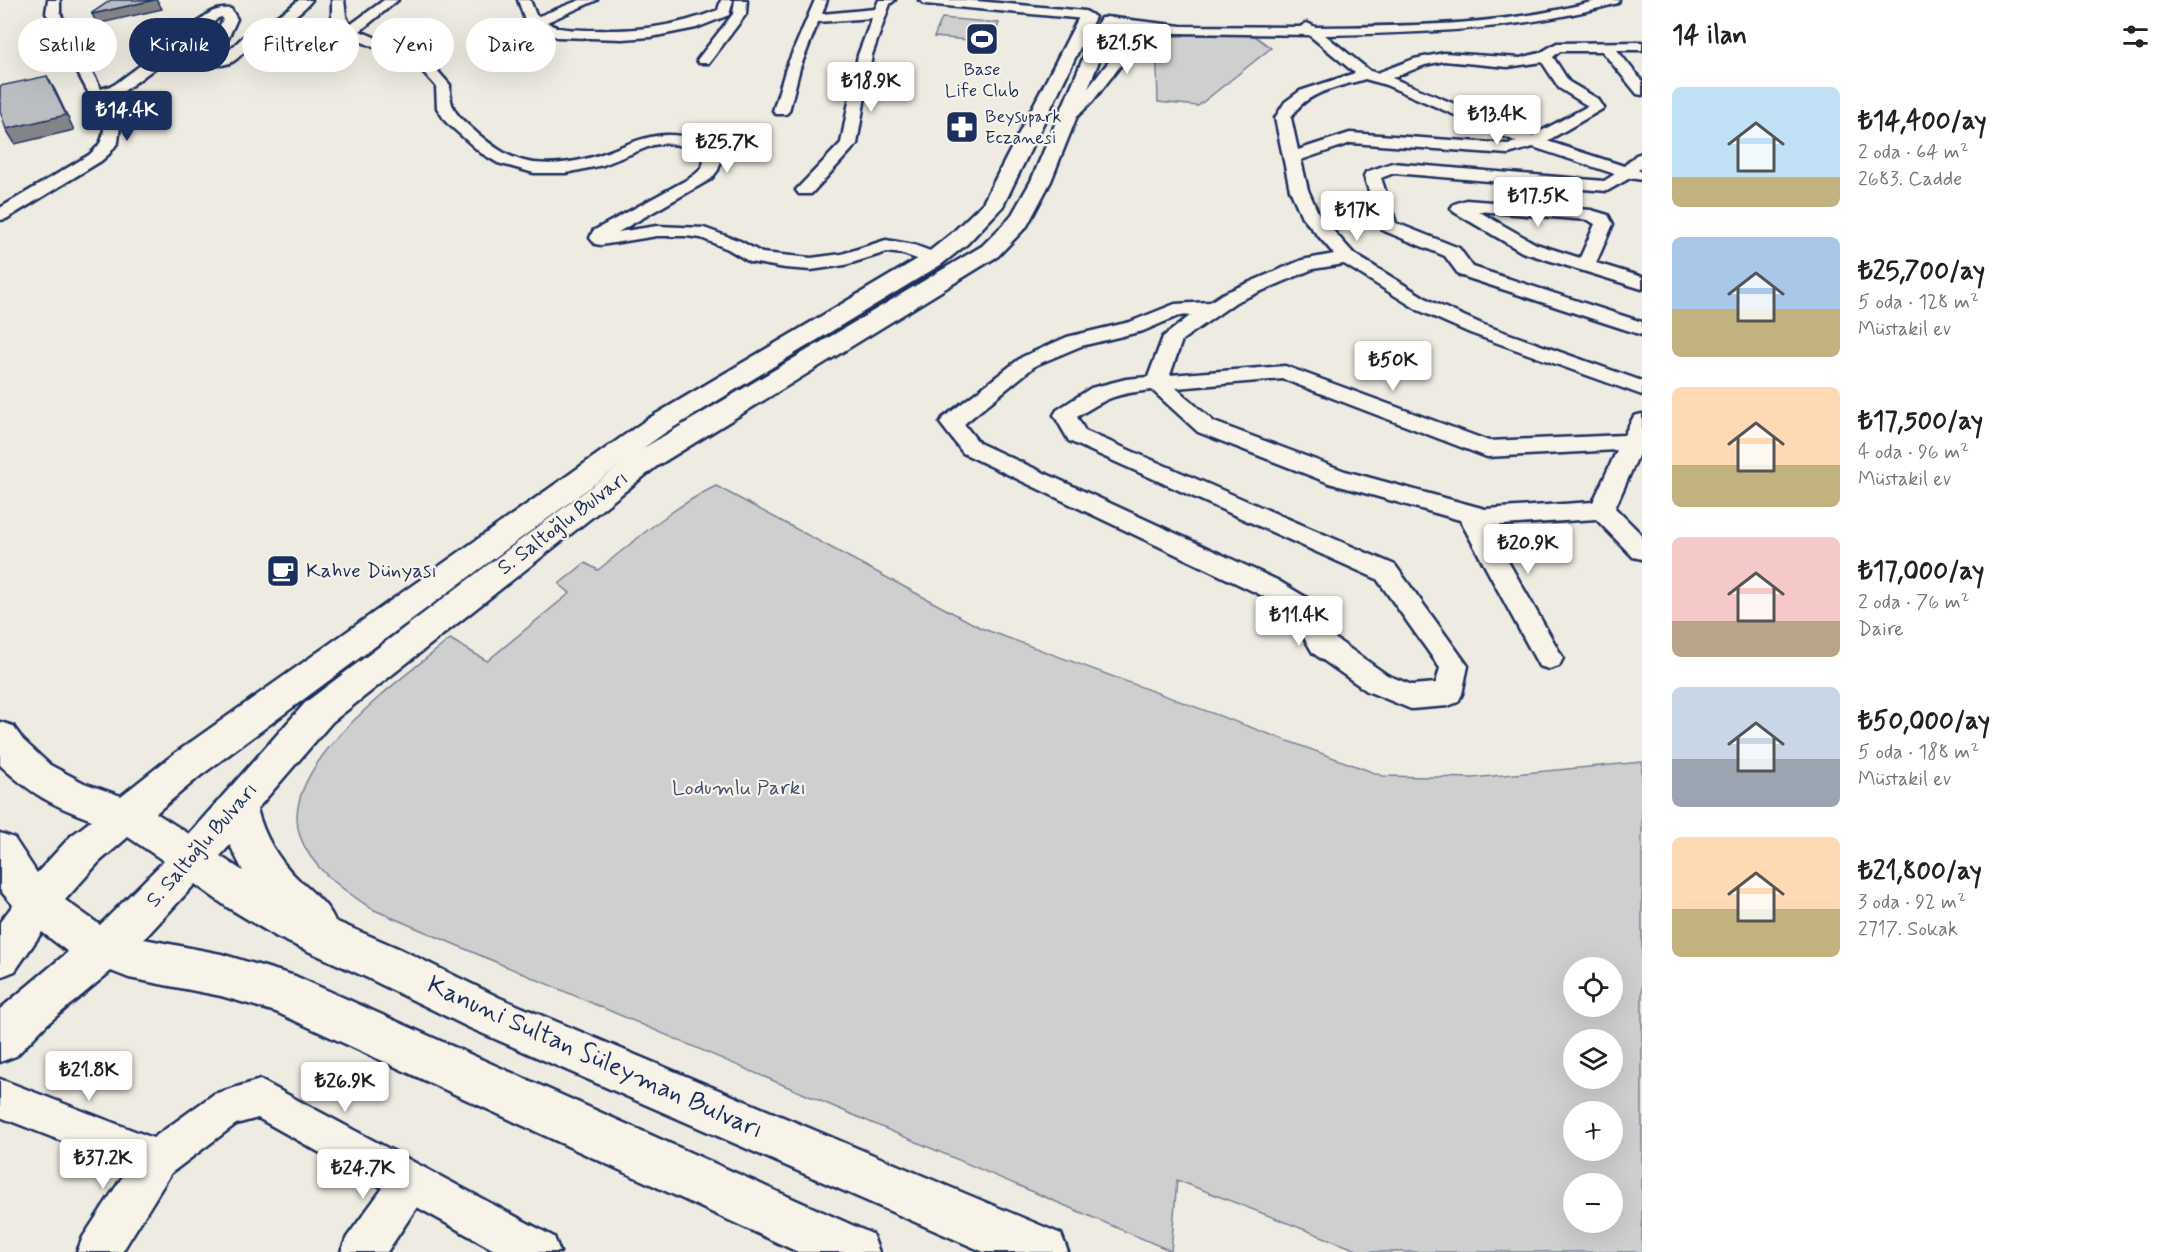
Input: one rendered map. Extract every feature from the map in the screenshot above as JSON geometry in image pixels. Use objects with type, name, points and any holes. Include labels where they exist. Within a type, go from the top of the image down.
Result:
[{"type":"main road","name":"S. Saltoğlu Bulvarı","points":[[70,928],[62,873],[85,849],[222,826],[237,805],[319,712],[647,459],[990,251],[1018,221],[1041,181],[1064,121],[1100,11]]},
{"type":"main road","name":"S. Saltoğlu Bulvarı","points":[[0,1040],[33,1009],[70,928],[160,837],[187,765],[531,514],[656,426],[934,259],[959,239],[992,206],[1100,11]]},
{"type":"main road","name":"Kanuni Sultan Süleyman Bulvarı","points":[[0,737],[10,751],[37,776],[71,795],[160,837],[242,893],[292,923],[485,1012],[1043,1252]]},
{"type":"main road","points":[[237,805],[248,838],[272,881],[333,941]]},
{"type":"main road","points":[[0,851],[15,878],[70,928],[170,966],[221,975],[280,991],[855,1252]]},
{"type":"main road","name":"S. Saltoğlu Bulvarı","points":[[0,956],[70,928]]},
{"type":"street","points":[[0,215],[86,164],[107,147],[113,133],[113,126],[53,13],[54,0]]},
{"type":"street","points":[[97,95],[119,88],[201,27],[214,14],[226,12],[231,19],[212,60],[221,61],[228,59],[248,40],[293,12],[306,0]]},
{"type":"street","points":[[338,0],[341,18]]},
{"type":"street","points":[[359,25],[392,0]]},
{"type":"street","points":[[524,0],[532,18]]},
{"type":"street","points":[[546,18],[591,0]]},
{"type":"street","points":[[556,31],[571,35],[651,33],[692,25],[724,12],[727,0]]},
{"type":"street","points":[[704,60],[739,14],[741,0]]},
{"type":"street","points":[[781,111],[793,68],[821,0]]},
{"type":"street","points":[[925,0],[1100,11],[1184,23],[1310,29],[1491,19],[1542,11],[1583,0]]},
{"type":"street","points":[[976,0],[1009,5]]},
{"type":"street","points":[[1100,11],[1125,24],[1179,28],[1478,27],[1555,15],[1613,0]]},
{"type":"street","points":[[813,19],[883,4]]},
{"type":"street","points":[[805,190],[849,144],[865,55],[883,4]]},
{"type":"street","points":[[1064,121],[1087,99],[1126,49],[1154,34],[1177,31],[1179,28]]},
{"type":"street","points":[[1310,29],[1371,76],[1533,142],[1634,175]]},
{"type":"street","points":[[359,35],[423,63],[443,85],[441,100],[448,116],[490,152],[514,164],[570,169],[593,164],[641,144],[660,139],[677,138],[700,144],[712,155],[710,171],[696,182],[599,235],[598,238],[601,240],[657,231],[686,231],[704,233],[734,245],[757,258],[785,262],[811,264],[845,259],[886,246],[908,249],[934,259]]},
{"type":"street","points":[[1606,46],[1642,91]]},
{"type":"street","points":[[1549,62],[1557,47],[1642,46]]},
{"type":"street","points":[[1549,62],[1513,63],[1442,57],[1305,94],[1290,105],[1283,118],[1299,190],[1311,217],[1347,258],[1425,306],[1477,329],[1642,388]]},
{"type":"street","points":[[1292,158],[1350,138],[1508,150],[1533,142],[1596,108],[1593,102],[1564,85],[1549,62]]},
{"type":"street","points":[[1642,158],[1634,175],[1607,186],[1392,168],[1372,176],[1388,226],[1452,252],[1466,270],[1642,328]]},
{"type":"street","points":[[1586,266],[1605,224],[1602,219],[1591,215],[1466,205],[1460,208],[1529,248],[1586,266],[1642,283]]},
{"type":"street","points":[[1157,382],[1173,337],[1229,298],[1309,264],[1347,258]]},
{"type":"street","points":[[1215,308],[1175,310],[1136,327],[1074,341],[1029,361],[951,423],[971,448],[1268,587],[1298,605],[1323,645],[1377,683],[1411,697],[1448,694],[1454,666],[1386,572],[1077,436],[1065,415],[1100,393],[1126,386],[1285,372],[1486,449],[1637,431]]},
{"type":"street","points":[[1157,382],[1206,427],[1337,477],[1485,518],[1602,510],[1642,550]]},
{"type":"street","points":[[1602,510],[1637,431]]},
{"type":"street","points":[[1469,514],[1549,658]]},
{"type":"street","points":[[0,1098],[157,1160]]},
{"type":"street","points":[[98,1252],[157,1160],[227,1107],[260,1099],[539,1252]]},
{"type":"street","points":[[362,1252],[411,1182]]},
{"type":"green space","points":[[942,18],[999,23],[992,42],[934,37]]},
{"type":"green space","points":[[1193,31],[1252,34],[1271,48],[1198,106],[1158,102],[1156,40],[1163,36],[1183,36]]},
{"type":"green space","name":"Lodumlu Parkı","points":[[716,486],[981,628],[1383,776],[1472,778],[1642,762],[1642,1252],[1362,1252],[1177,1180],[1171,1251],[372,909],[320,869],[305,848],[300,836],[298,809],[307,781],[325,753],[349,726],[376,700],[450,639],[487,661],[570,593],[559,584],[585,563],[598,570],[684,504]]},
{"type":"building","points":[[111,0],[154,0],[92,14]]},
{"type":"building","points":[[47,76],[66,115],[6,129],[0,111],[0,86]]},
{"type":"place","name":"Base Life Club","points":[[982,39]]},
{"type":"place","name":"Beysupark Eczanesi","points":[[962,127]]},
{"type":"place","name":"Kahve Dünyası","points":[[283,571]]}]
